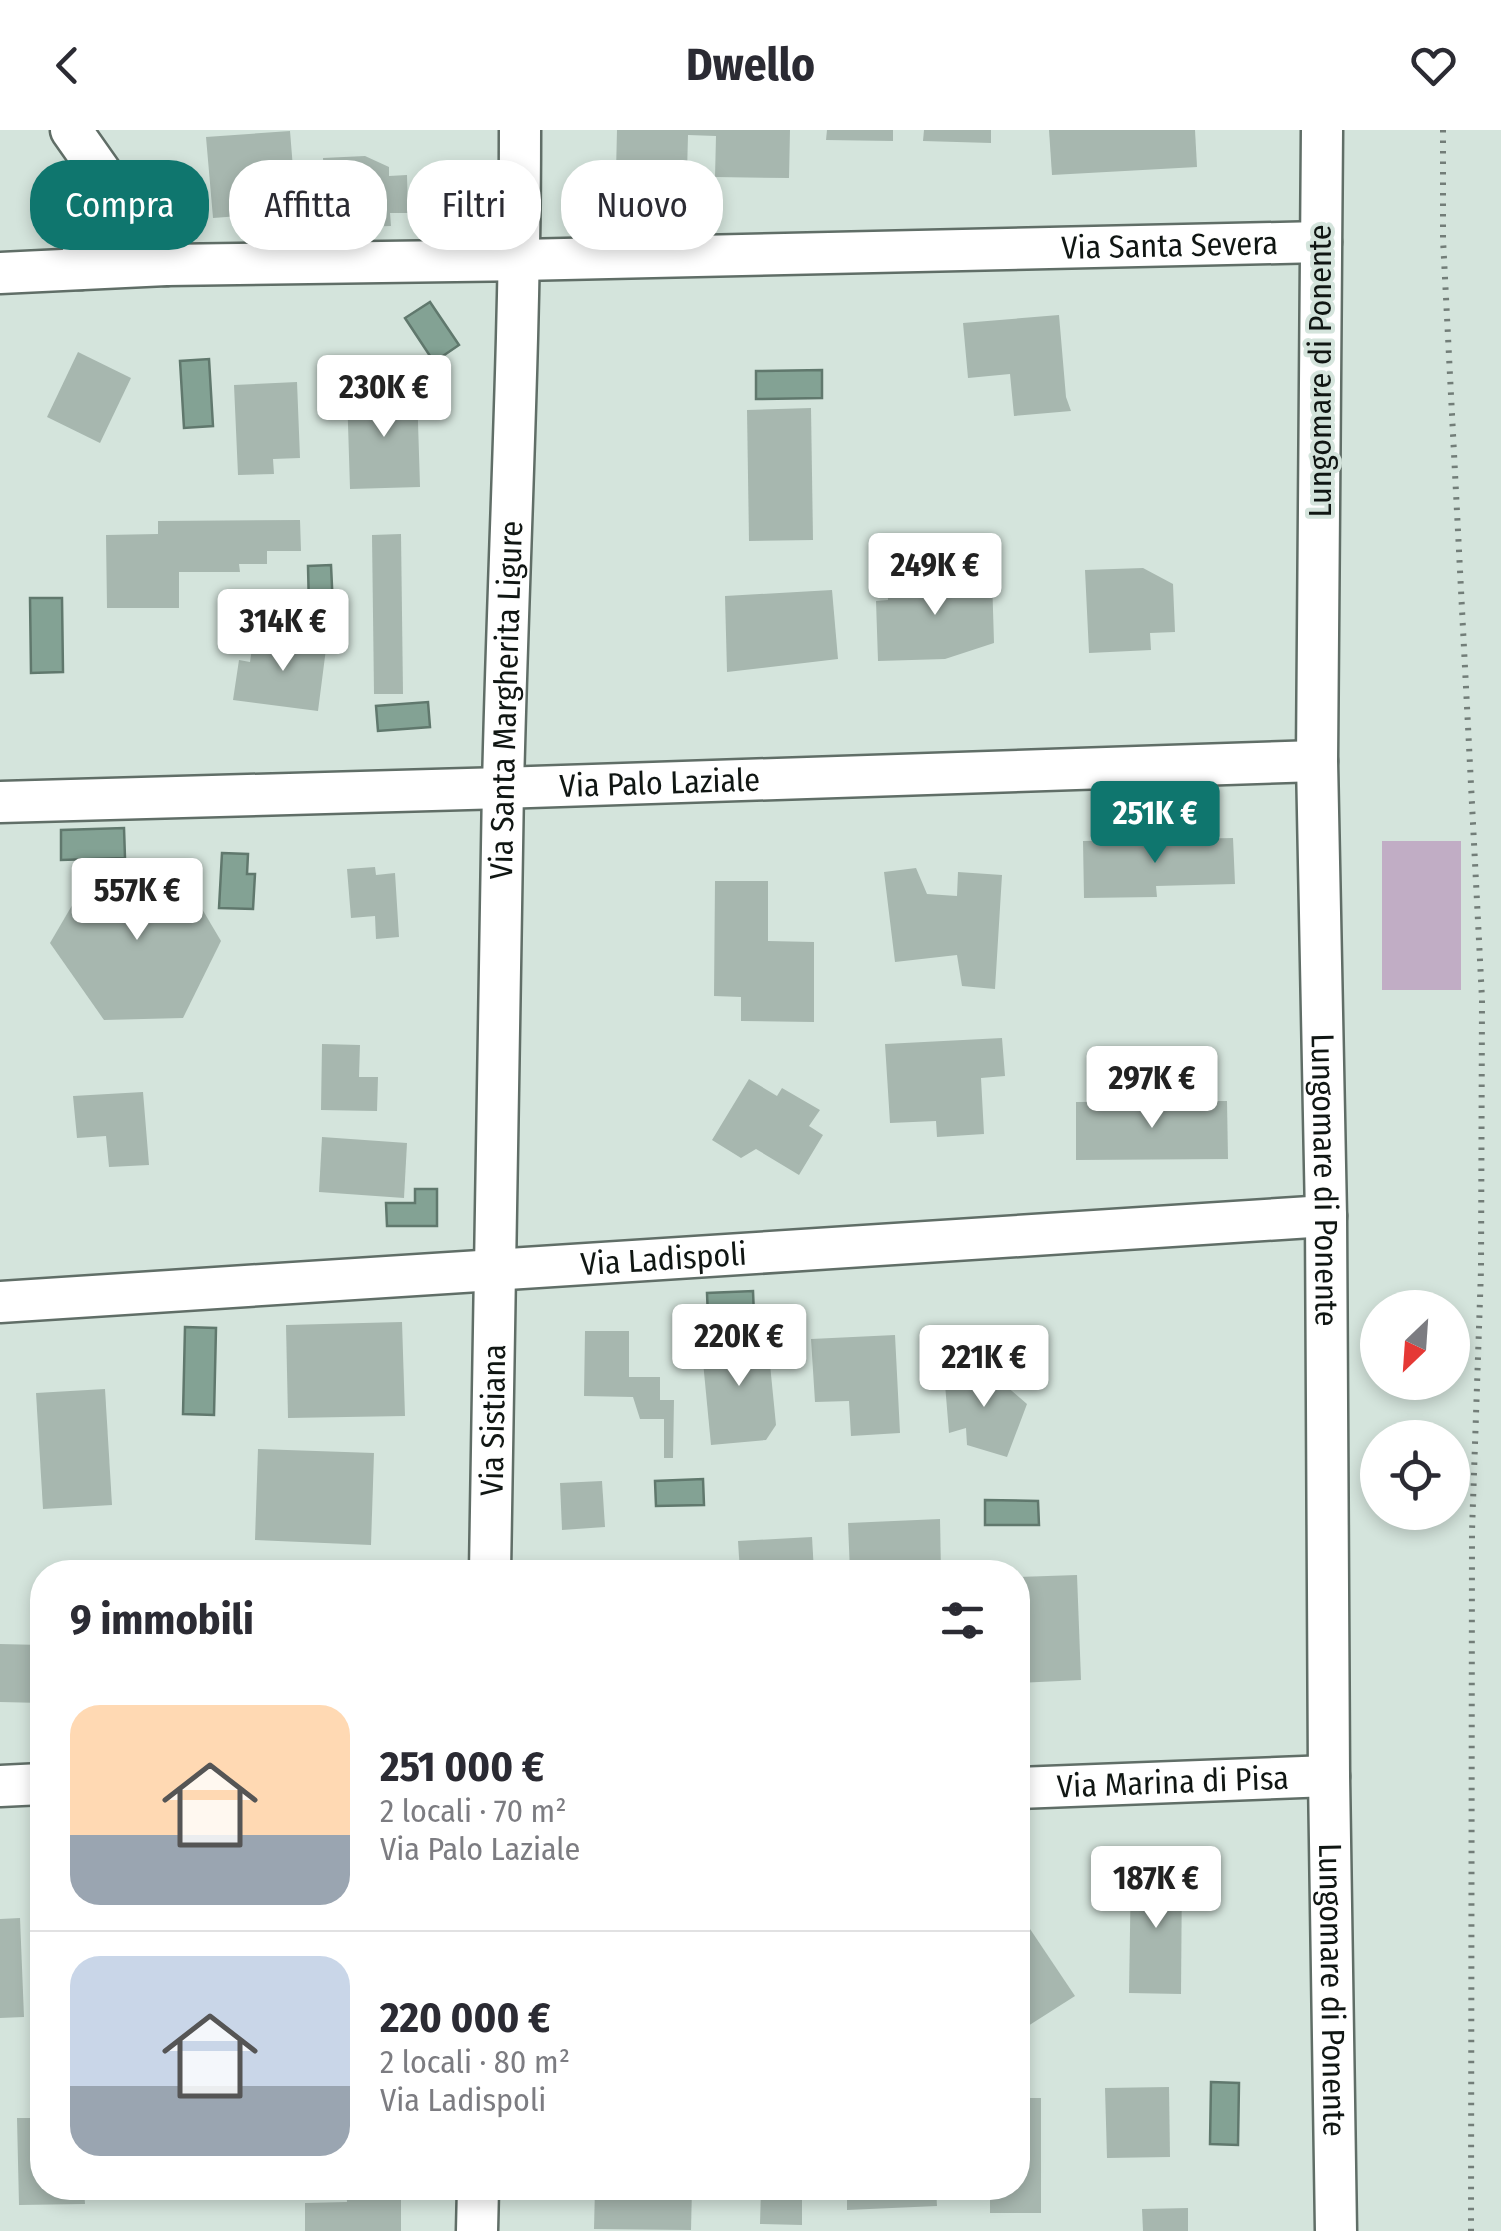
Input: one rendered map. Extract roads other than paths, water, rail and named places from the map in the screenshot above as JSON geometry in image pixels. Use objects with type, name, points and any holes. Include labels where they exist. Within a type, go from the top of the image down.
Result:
[{"type":"street","points":[[71,130],[92,160]]},
{"type":"street","name":"Via Santa Margherita Ligure","points":[[497,1269],[503,788],[520,260],[520,130]]},
{"type":"street","name":"Lungomare di Ponente","points":[[1322,130],[1318,762],[1336,2231]]},
{"type":"street","name":"Via Santa Severa","points":[[0,272],[166,265],[1320,242]]},
{"type":"street","points":[[80,269],[83,250]]},
{"type":"street","points":[[155,250],[166,265]]},
{"type":"street","name":"Via Palo Laziale","points":[[0,802],[1318,762]]},
{"type":"street","name":"Via Ladispoli","points":[[0,1302],[1326,1216]]},
{"type":"street","name":"Via Sistiana","points":[[490,1560],[497,1269]]},
{"type":"street","name":"Via Marina di Pisa","points":[[1030,1788],[1330,1776]]},
{"type":"street","points":[[0,1786],[30,1785]]},
{"type":"street","points":[[477,2231],[478,2200]]}]
